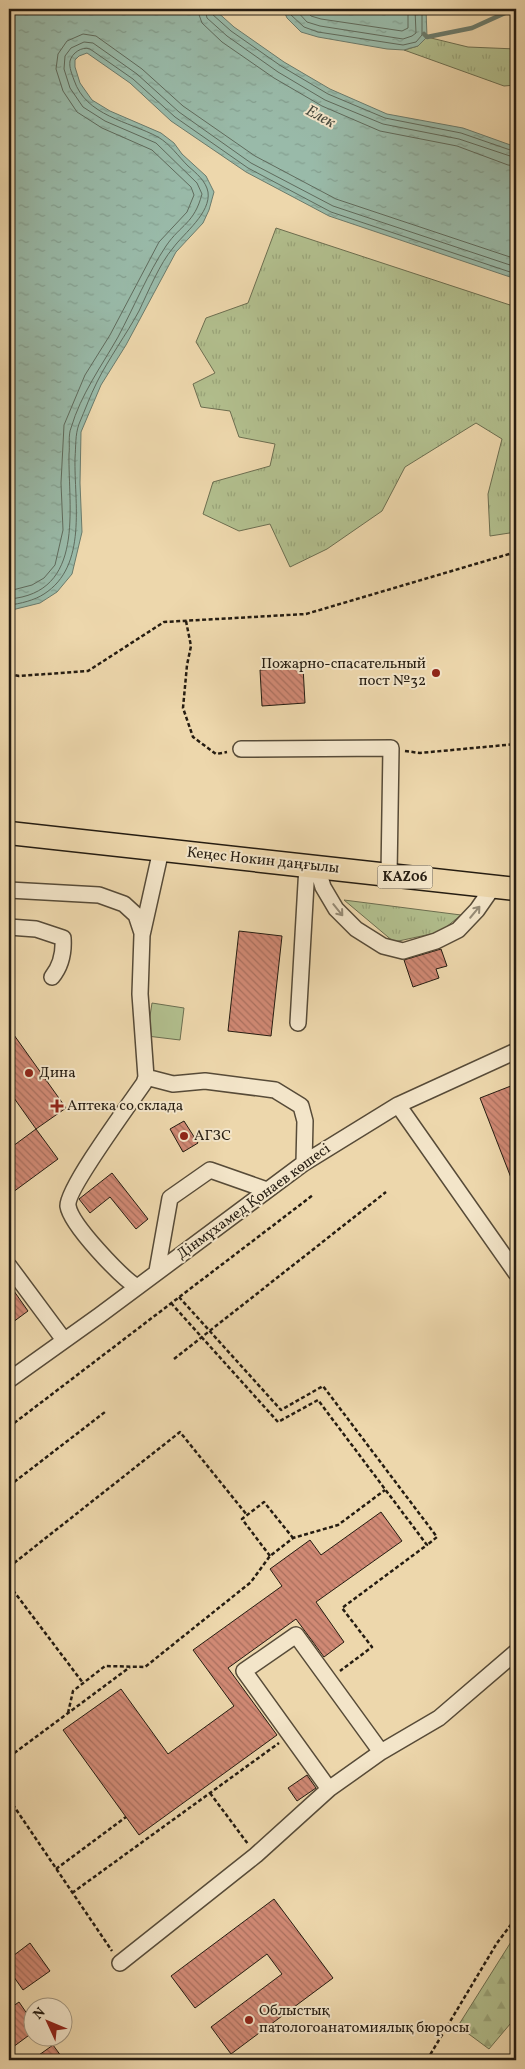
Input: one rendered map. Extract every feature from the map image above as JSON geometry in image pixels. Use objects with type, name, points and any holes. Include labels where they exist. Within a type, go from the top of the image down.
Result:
[{"type":"highway","name":"Кеңес Нокин даңғылы","points":[[9,833],[516,890]]},
{"type":"street","points":[[241,749],[391,748],[389,875]]},
{"type":"street","points":[[137,1287],[125,1280],[85,1235],[68,1206],[70,1197],[90,1161],[144,1083],[146,1077],[140,994],[142,935],[162,850]]},
{"type":"street","points":[[312,867],[336,909],[356,929],[383,946],[402,951],[436,941],[458,930],[477,910],[493,887]]},
{"type":"street","points":[[298,1023],[312,867]]},
{"type":"street","points":[[9,890],[99,895],[124,904],[136,915],[142,935]]},
{"type":"street","points":[[9,927],[36,929],[63,938],[64,949],[59,969],[52,977]]},
{"type":"street","name":"Дінмұхамед Қонаев көшесі","points":[[9,1380],[304,1163],[398,1105],[516,1051]]},
{"type":"street","points":[[146,1077],[173,1084],[205,1081],[275,1090],[301,1106],[305,1121],[304,1163]]},
{"type":"street","points":[[398,1105],[516,1273]]},
{"type":"street","points":[[158,1271],[170,1198],[210,1170],[267,1190]]},
{"type":"street","points":[[9,1266],[64,1340]]},
{"type":"street","points":[[329,1789],[244,1672],[296,1635],[381,1752]]},
{"type":"street","points":[[120,1963],[256,1855],[329,1789],[381,1752],[439,1718],[516,1652]]},
{"type":"path","points":[[9,674],[19,676],[88,671],[164,622],[306,614],[516,552]]},
{"type":"path","points":[[186,621],[191,646],[187,664],[183,708],[193,737],[216,754],[241,749]]},
{"type":"path","points":[[391,748],[420,753],[516,744]]},
{"type":"path","points":[[174,1359],[386,1192]]},
{"type":"path","points":[[9,1427],[313,1196]]},
{"type":"path","points":[[179,1297],[281,1410],[323,1386],[437,1537],[342,1608],[372,1647],[328,1680]]},
{"type":"path","points":[[171,1303],[278,1422],[318,1400],[427,1545]]},
{"type":"path","points":[[9,1486],[105,1412]]},
{"type":"path","points":[[9,1567],[180,1432],[247,1515]]},
{"type":"path","points":[[68,1713],[72,1691],[104,1666],[145,1667],[251,1582],[270,1556],[293,1538],[338,1525],[385,1490]]},
{"type":"path","points":[[270,1556],[242,1520],[247,1515],[264,1502],[293,1538]]},
{"type":"path","points":[[9,1584],[83,1683]]},
{"type":"path","points":[[9,1757],[131,1666]]},
{"type":"path","points":[[72,1893],[290,1735]]},
{"type":"path","points":[[210,1793],[256,1855]]},
{"type":"path","points":[[9,1799],[120,1963]]},
{"type":"path","points":[[56,1869],[126,1817]]},
{"type":"path","points":[[426,2060],[497,1943],[516,1918]]},
{"type":"green space","points":[[427,37],[468,47],[516,49],[516,85],[504,86],[404,50],[418,46]]},
{"type":"green space","points":[[276,228],[516,307],[516,532],[490,536],[488,494],[502,439],[476,423],[405,467],[382,511],[327,549],[290,567],[270,524],[239,531],[203,514],[213,482],[270,466],[275,444],[239,437],[230,411],[201,407],[193,384],[215,373],[196,342],[206,318],[248,303]]},
{"type":"green space","points":[[344,900],[461,915],[440,932],[394,942]]},
{"type":"green space","points":[[152,1003],[184,1008],[180,1040],[147,1036]]},
{"type":"green space","points":[[516,1934],[516,2017],[489,2049],[458,2026]]},
{"type":"water","name":"Елек","points":[[9,9],[214,9],[234,27],[284,62],[330,89],[387,114],[463,128],[516,147],[516,279],[329,216],[246,172],[171,121],[130,83],[87,53],[79,56],[75,60],[75,67],[80,83],[92,100],[110,111],[161,133],[174,143],[182,154],[206,176],[214,192],[203,223],[176,252],[126,345],[101,385],[81,432],[80,483],[82,532],[72,574],[57,592],[40,603],[12,610],[9,610]]},
{"type":"water","points":[[283,9],[426,9],[427,37],[418,46],[404,50],[387,49],[318,37],[301,32],[287,18]]},
{"type":"building","points":[[303,667],[305,703],[262,706],[260,670]]},
{"type":"building","points":[[239,931],[282,936],[271,1036],[228,1031]]},
{"type":"building","points":[[441,949],[447,966],[436,969],[439,978],[413,987],[404,960]]},
{"type":"building","points":[[9,1028],[66,1108],[36,1129],[9,1091]]},
{"type":"building","points":[[516,1084],[516,1188],[515,1188],[480,1098]]},
{"type":"building","name":"АГЗС","points":[[184,1121],[198,1143],[183,1152],[170,1129]]},
{"type":"building","points":[[36,1129],[58,1159],[9,1195],[9,1149]]},
{"type":"building","points":[[112,1173],[148,1219],[136,1229],[110,1197],[90,1213],[79,1199]]},
{"type":"building","points":[[9,1284],[28,1311],[9,1325]]},
{"type":"building","points":[[381,1512],[402,1541],[316,1602],[344,1642],[324,1657],[296,1619],[228,1668],[277,1735],[139,1835],[63,1730],[121,1689],[168,1754],[234,1706],[193,1650],[282,1586],[270,1569],[310,1540],[321,1555]]},
{"type":"building","points":[[307,1775],[316,1788],[297,1801],[288,1788]]},
{"type":"building","points":[[274,1899],[333,1978],[231,2054],[211,2027],[282,1974],[267,1954],[195,2008],[171,1976]]},
{"type":"building","points":[[30,1943],[50,1971],[23,1990],[9,1970],[9,1959]]},
{"type":"building","points":[[19,2002],[22,2006],[22,2040],[9,2050],[9,2009]]},
{"type":"building","points":[[54,2046],[64,2060],[32,2060]]},
{"type":"waterway","points":[[424,34],[427,37],[472,28],[514,9]]},
{"type":"place","name":"Пожарно-спасательный пост №32","points":[[436,673]]},
{"type":"place","name":"Дина","points":[[29,1073]]},
{"type":"place","name":"Аптека со склада","points":[[57,1106]]},
{"type":"place","name":"АГЗС","points":[[184,1136]]},
{"type":"place","name":"Облыстық патологоанатомиялық бюросы","points":[[249,2020]]}]
